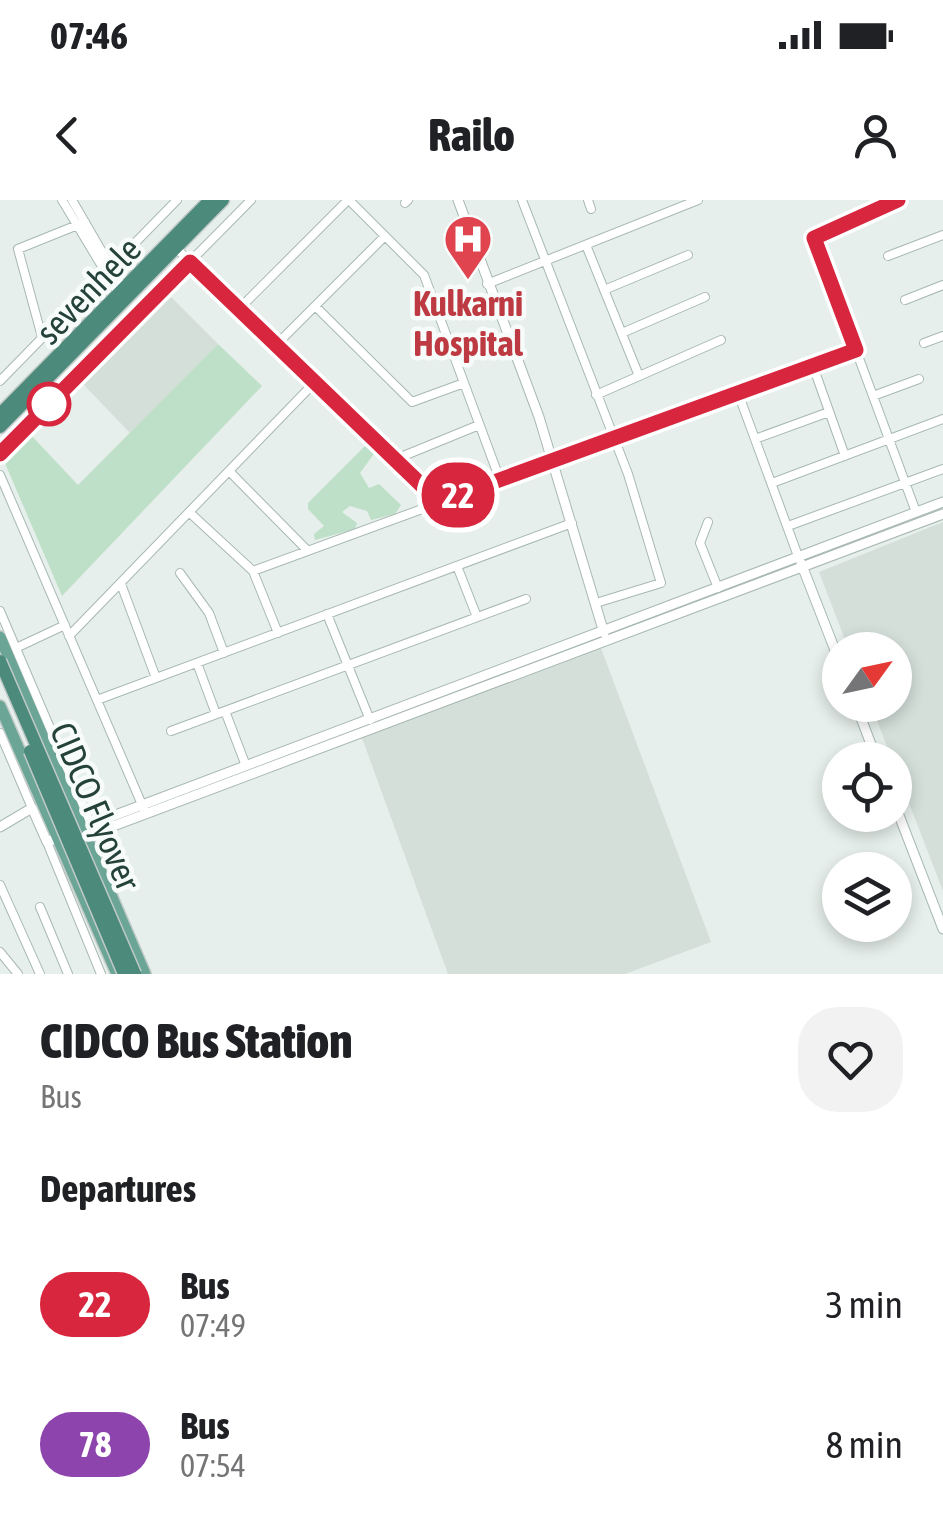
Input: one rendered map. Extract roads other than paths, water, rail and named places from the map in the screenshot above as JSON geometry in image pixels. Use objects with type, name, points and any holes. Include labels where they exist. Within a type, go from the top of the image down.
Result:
[{"type":"highway","points":[[0,427],[210,200]]},
{"type":"highway","points":[[0,414],[121,290],[223,200]]},
{"type":"highway","name":"CIDCO Flyover","points":[[0,662],[135,974]]},
{"type":"highway","name":"CIDCO Flyover","points":[[0,680],[121,974]]},
{"type":"main road","points":[[0,637],[87,829],[145,974]]},
{"type":"main road","points":[[0,706],[56,842],[121,974]]},
{"type":"street","points":[[62,200],[121,290]]},
{"type":"street","points":[[72,200],[81,224]]},
{"type":"street","name":"sevenhele","points":[[0,381],[177,200]]},
{"type":"street","points":[[0,454],[252,200]]},
{"type":"street","points":[[240,308],[348,200],[424,275],[500,480]]},
{"type":"street","points":[[459,200],[608,632]]},
{"type":"street","points":[[522,200],[614,439],[661,583],[596,603]]},
{"type":"street","points":[[487,284],[698,200]]},
{"type":"street","points":[[898,200],[874,204],[814,238],[916,512]]},
{"type":"street","points":[[42,337],[18,249],[81,224]]},
{"type":"street","points":[[888,256],[943,235]]},
{"type":"street","points":[[277,344],[384,236]]},
{"type":"street","points":[[173,244],[439,502]]},
{"type":"street","points":[[586,245],[640,376]]},
{"type":"street","points":[[604,290],[688,255]]},
{"type":"street","points":[[905,300],[943,285]]},
{"type":"street","points":[[622,332],[705,297]]},
{"type":"street","points":[[315,306],[412,402],[464,383]]},
{"type":"street","points":[[924,343],[943,336]]},
{"type":"street","points":[[596,395],[721,340]]},
{"type":"street","points":[[253,571],[856,350]]},
{"type":"street","points":[[812,366],[845,456]]},
{"type":"street","points":[[874,396],[919,380]]},
{"type":"street","points":[[69,636],[316,381]]},
{"type":"street","points":[[738,393],[828,632]]},
{"type":"street","points":[[756,440],[829,412]]},
{"type":"street","points":[[772,483],[943,420]]},
{"type":"street","points":[[396,459],[479,425]]},
{"type":"street","points":[[788,526],[943,469]]},
{"type":"street","points":[[229,471],[308,550]]},
{"type":"street","points":[[0,475],[144,809]]},
{"type":"street","points":[[56,842],[943,502]]},
{"type":"street","points":[[190,512],[253,571],[278,632]]},
{"type":"street","points":[[87,829],[106,828],[246,766],[943,514]]},
{"type":"street","points":[[708,522],[700,543],[718,588]]},
{"type":"street","points":[[97,700],[572,523]]},
{"type":"street","points":[[457,566],[478,617]]},
{"type":"street","points":[[180,572],[208,613],[224,652]]},
{"type":"street","points":[[121,584],[156,678]]},
{"type":"street","points":[[170,732],[526,598]]},
{"type":"street","points":[[0,611],[87,829]]},
{"type":"street","points":[[327,614],[370,720]]},
{"type":"street","points":[[16,648],[65,626]]},
{"type":"street","points":[[196,663],[246,766]]},
{"type":"street","points":[[0,733],[32,808],[56,842],[99,971],[86,974]]},
{"type":"street","points":[[0,827],[32,808]]},
{"type":"street","points":[[96,859],[106,828]]},
{"type":"street","points":[[905,832],[943,929]]},
{"type":"street","points":[[0,885],[40,974]]},
{"type":"street","points":[[40,908],[68,974]]},
{"type":"street","points":[[0,952],[18,974]]},
{"type":"place","name":"Kulkarni Hospital","points":[[468,282]]}]
